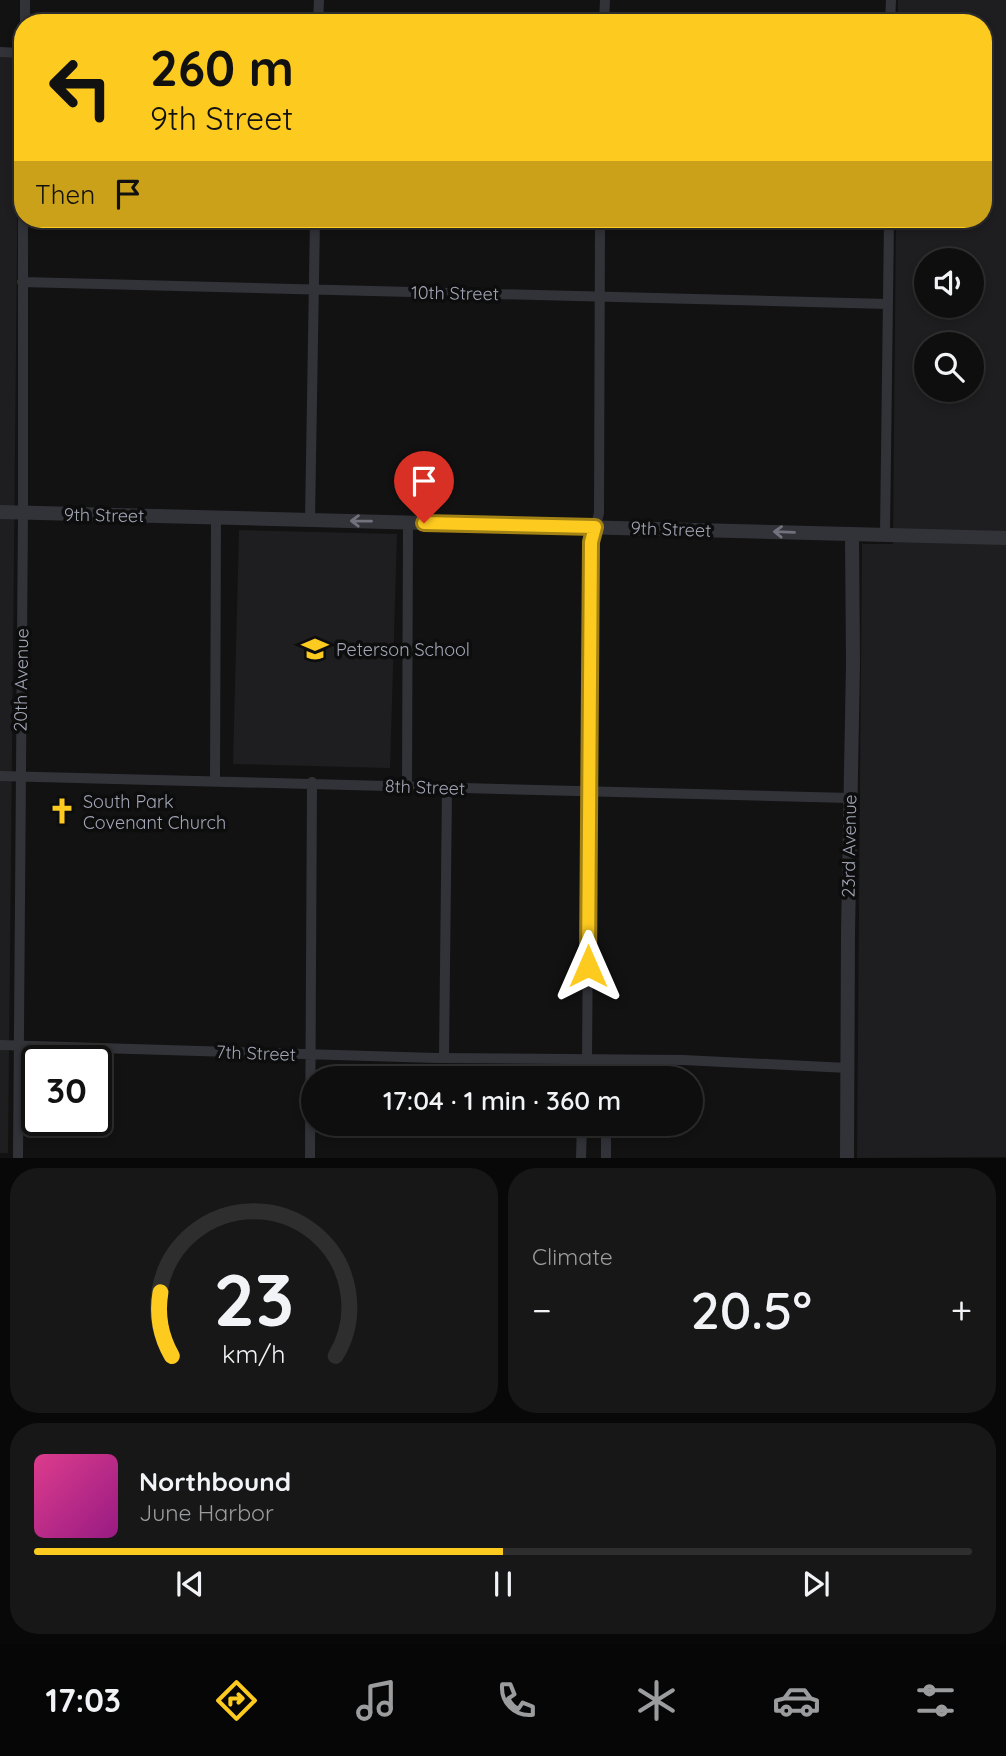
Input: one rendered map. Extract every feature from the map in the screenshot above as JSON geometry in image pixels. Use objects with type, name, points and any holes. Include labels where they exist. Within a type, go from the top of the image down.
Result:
[{"type":"street","name":"20th Avenue","points":[[18,1157],[23,228]]},
{"type":"street","points":[[310,520],[315,228]]},
{"type":"street","points":[[584,1066],[591,542],[599,513],[600,228]]},
{"type":"street","points":[[885,534],[888,228]]},
{"type":"street","name":"10th Street","points":[[22,282],[888,304]]},
{"type":"street","name":"9th Street","points":[[0,512],[1006,538]]},
{"type":"street","points":[[215,781],[216,517]]},
{"type":"street","points":[[407,787],[408,522]]},
{"type":"street","name":"23rd Avenue","points":[[847,1157],[852,534]]},
{"type":"street","name":"8th Street","points":[[0,776],[850,798]]},
{"type":"street","points":[[310,1157],[312,782]]},
{"type":"street","points":[[444,1058],[447,788]]},
{"type":"street","name":"7th Street","points":[[0,1045],[444,1058],[683,1060],[848,1068]]},
{"type":"street","points":[[607,1060],[607,1066]]},
{"type":"street","points":[[581,1157],[582,1136]]},
{"type":"street","points":[[606,1136],[606,1157]]},
{"type":"shaded area","points":[[898,0],[1006,0],[1006,1157],[857,1158],[862,544],[893,544],[896,228],[992,228],[992,14],[898,14]]},
{"type":"shaded area","points":[[0,49],[14,50],[14,228],[17,228],[8,1153],[0,1153]]},
{"type":"shaded area","name":"Peterson School","points":[[239,530],[397,534],[390,768],[233,764]]},
{"type":"place","name":"Peterson School","points":[[315,649]]},
{"type":"place","name":"South Park Covenant Church","points":[[62,811]]},
{"type":"route","points":[[424,523],[595,527],[591,542],[588,966]]}]
